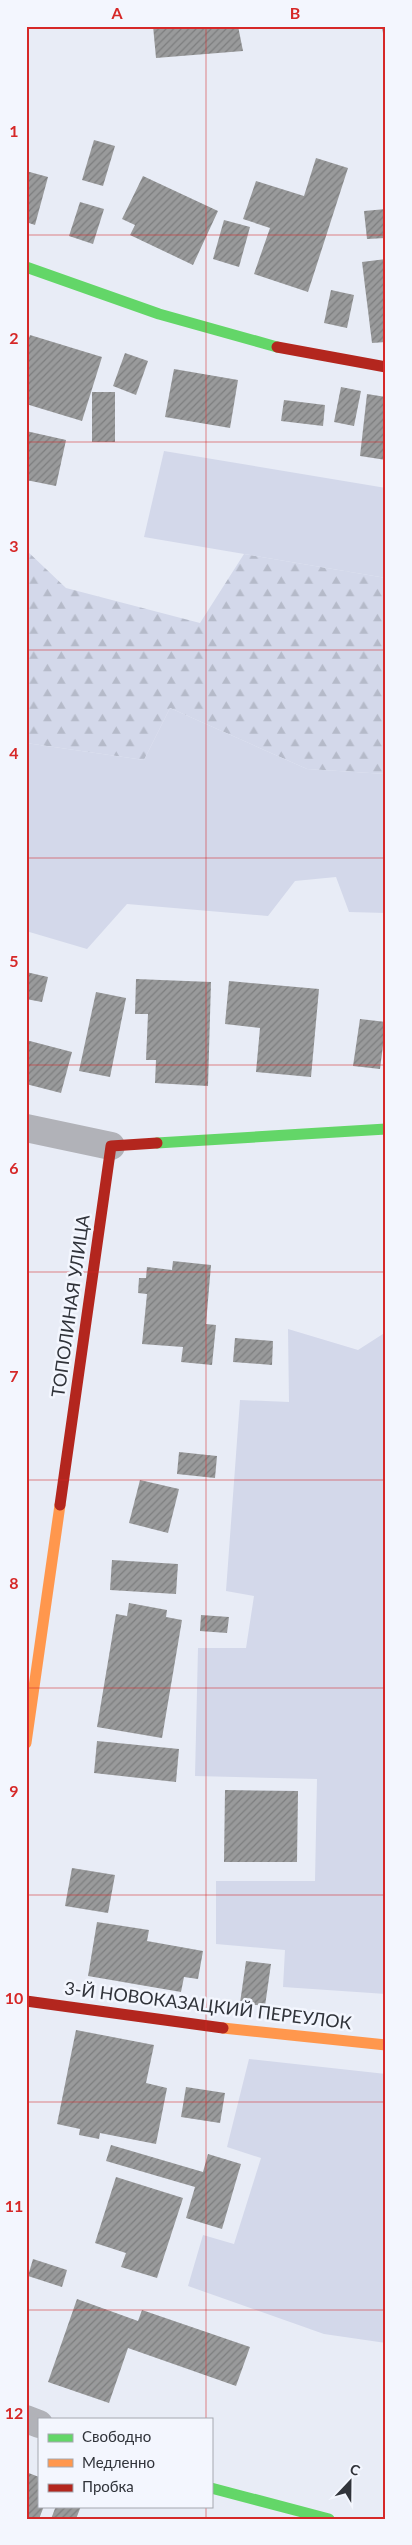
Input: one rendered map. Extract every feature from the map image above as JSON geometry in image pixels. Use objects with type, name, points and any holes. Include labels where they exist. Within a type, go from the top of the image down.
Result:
[{"type":"street","points":[[26,267],[88,291],[210,331],[335,360],[386,367]]},
{"type":"street","points":[[26,1128],[111,1146],[386,1129]]},
{"type":"street","name":"ТОПОЛИНАЯ УЛИЦА","points":[[26,1743],[111,1146]]},
{"type":"street","name":"3-Й НОВОКАЗАЦКИЙ ПЕРЕУЛОК","points":[[26,2001],[215,2027],[386,2045]]},
{"type":"street","points":[[26,2418],[38,2424]]},
{"type":"street","points":[[212,2488],[329,2519]]},
{"type":"green space","points":[[164,451],[386,488],[386,578],[144,537]]},
{"type":"green space","points":[[26,550],[66,588],[200,623],[244,554],[386,578],[386,774],[307,769],[170,708],[144,760],[26,743]]},
{"type":"green space","points":[[170,708],[307,769],[386,774],[386,913],[349,912],[336,877],[295,881],[268,916],[127,904],[87,949],[26,931],[26,743],[144,760]]},
{"type":"green space","points":[[288,1329],[358,1350],[386,1332],[386,1994],[283,1987],[285,1950],[216,1944],[216,1881],[315,1881],[317,1779],[195,1776],[198,1648],[246,1648],[254,1596],[226,1591],[240,1400],[289,1402]]},
{"type":"green space","points":[[249,2059],[386,2074],[386,2343],[324,2334],[188,2286],[203,2235],[234,2244],[261,2158],[227,2147]]},
{"type":"building","points":[[153,26],[238,26],[243,51],[156,58]]},
{"type":"building","points":[[382,26],[386,26],[386,49],[385,49]]},
{"type":"building","points":[[94,140],[115,146],[103,186],[82,180]]},
{"type":"building","points":[[316,158],[348,168],[308,292],[254,274],[270,228],[243,219],[256,181],[304,196]]},
{"type":"building","points":[[26,171],[48,177],[35,225],[26,222]]},
{"type":"building","points":[[143,176],[218,211],[193,265],[130,235],[135,225],[122,219]]},
{"type":"building","points":[[80,202],[104,209],[93,244],[69,236]]},
{"type":"building","points":[[386,209],[386,238],[367,239],[364,211]]},
{"type":"building","points":[[224,220],[250,227],[239,267],[213,259]]},
{"type":"building","points":[[386,259],[386,342],[372,343],[362,262]]},
{"type":"building","points":[[331,290],[354,295],[347,328],[324,323]]},
{"type":"building","points":[[30,335],[102,357],[82,421],[26,404],[26,347]]},
{"type":"building","points":[[125,353],[148,361],[136,395],[113,386]]},
{"type":"building","points":[[174,369],[238,380],[230,428],[165,417]]},
{"type":"building","points":[[341,387],[361,391],[354,426],[334,422]]},
{"type":"building","points":[[92,392],[115,392],[115,442],[92,442]]},
{"type":"building","points":[[367,394],[386,397],[386,460],[360,456]]},
{"type":"building","points":[[284,400],[325,405],[323,426],[281,421]]},
{"type":"building","points":[[26,431],[66,440],[56,486],[26,480]]},
{"type":"building","points":[[26,972],[48,977],[42,1002],[26,999]]},
{"type":"building","points":[[136,979],[211,982],[208,1086],[155,1083],[156,1060],[146,1060],[148,1014],[135,1014]]},
{"type":"building","points":[[229,981],[319,989],[311,1077],[256,1072],[260,1028],[225,1024]]},
{"type":"building","points":[[96,992],[126,998],[110,1077],[79,1071]]},
{"type":"building","points":[[360,1019],[386,1022],[380,1069],[353,1066]]},
{"type":"building","points":[[26,1040],[72,1052],[61,1093],[26,1084]]},
{"type":"building","points":[[173,1261],[211,1265],[206,1324],[216,1325],[212,1365],[181,1362],[183,1347],[142,1344],[147,1294],[138,1293],[139,1278],[146,1278],[147,1267],[172,1270]]},
{"type":"building","points":[[235,1338],[273,1341],[272,1365],[233,1362]]},
{"type":"building","points":[[179,1452],[217,1456],[215,1478],[177,1474]]},
{"type":"building","points":[[140,1480],[179,1489],[168,1533],[129,1523]]},
{"type":"building","points":[[112,1560],[178,1564],[176,1594],[110,1590]]},
{"type":"building","points":[[129,1603],[167,1610],[166,1617],[182,1620],[162,1738],[97,1727],[116,1614],[127,1616]]},
{"type":"building","points":[[201,1615],[229,1617],[227,1633],[200,1631]]},
{"type":"building","points":[[97,1741],[179,1749],[176,1782],[94,1773]]},
{"type":"building","points":[[225,1790],[298,1791],[297,1862],[224,1862]]},
{"type":"building","points":[[72,1868],[115,1875],[108,1913],[65,1906]]},
{"type":"building","points":[[97,1922],[149,1930],[147,1941],[203,1951],[198,1979],[184,1977],[181,1992],[88,1976]]},
{"type":"building","points":[[246,1961],[271,1964],[265,2006],[240,2003]]},
{"type":"building","points":[[76,2030],[154,2045],[146,2083],[167,2088],[156,2144],[100,2133],[99,2139],[79,2135],[80,2129],[57,2124]]},
{"type":"building","points":[[186,2087],[225,2093],[220,2123],[181,2117]]},
{"type":"building","points":[[111,2145],[203,2172],[208,2154],[241,2164],[222,2229],[186,2218],[195,2187],[106,2161]]},
{"type":"building","points":[[116,2177],[183,2198],[157,2278],[121,2267],[126,2253],[95,2243]]},
{"type":"building","points":[[33,2259],[67,2270],[62,2287],[28,2276]]},
{"type":"building","points":[[77,2299],[138,2321],[142,2310],[250,2347],[236,2386],[128,2348],[109,2403],[48,2382]]},
{"type":"building","points":[[26,2472],[38,2477],[38,2508],[43,2508],[39,2519],[26,2519]]},
{"type":"building","points":[[55,2508],[80,2508],[76,2519],[51,2519]]},
{"type":"traffic: fast","points":[[26,267],[159,314],[277,347]]},
{"type":"traffic: fast","points":[[157,1143],[386,1129]]},
{"type":"traffic: fast","points":[[212,2488],[329,2519]]},
{"type":"traffic: slow","points":[[26,1743],[60,1505]]},
{"type":"traffic: slow","points":[[223,2028],[386,2045]]},
{"type":"traffic: jam","points":[[277,347],[386,367]]},
{"type":"traffic: jam","points":[[60,1505],[111,1146],[157,1143]]},
{"type":"traffic: jam","points":[[26,2001],[223,2028]]}]
